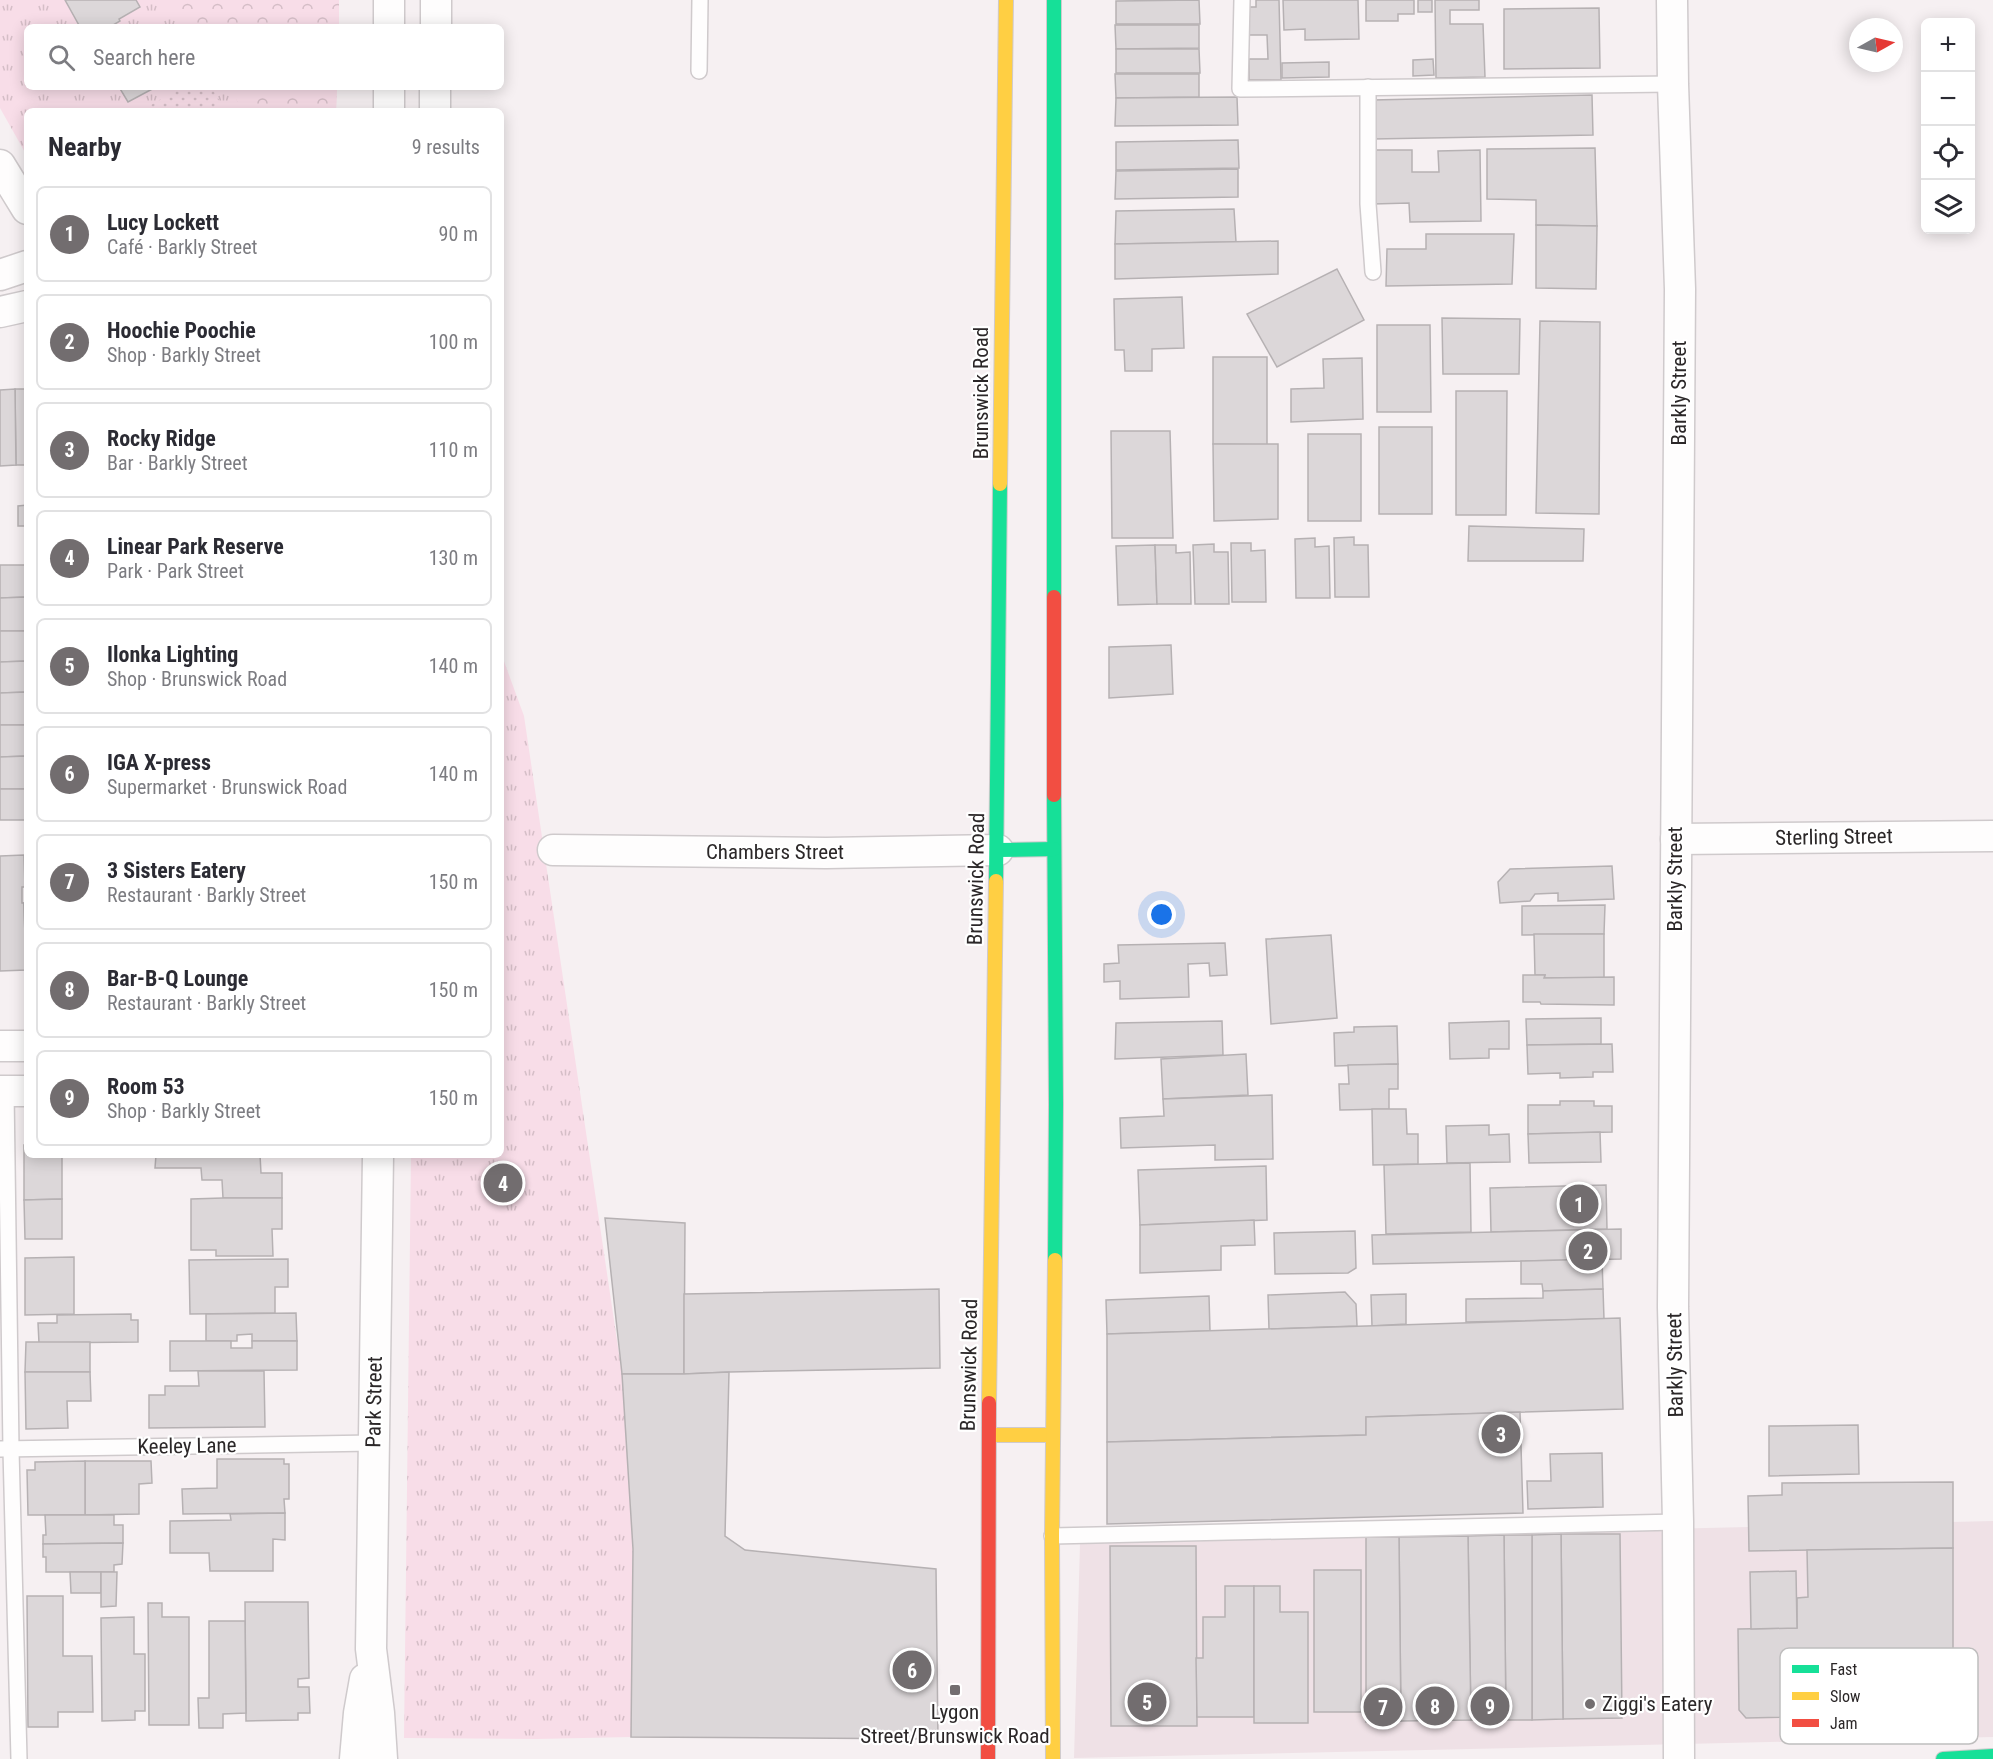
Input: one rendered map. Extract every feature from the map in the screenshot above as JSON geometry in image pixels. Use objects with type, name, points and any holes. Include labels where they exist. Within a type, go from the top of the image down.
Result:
[{"type":"main road","name":"Brunswick Road","points":[[987,1759],[1006,0]]},
{"type":"main road","points":[[1053,1759],[1052,1435],[1056,1104],[1054,0]]},
{"type":"main road","points":[[998,850],[1054,849]]},
{"type":"main road","points":[[989,1435],[1052,1435]]},
{"type":"main road","points":[[1943,1759],[1993,1756]]},
{"type":"street","points":[[389,24],[390,0]]},
{"type":"street","points":[[436,0],[436,24]]},
{"type":"street","name":"Barkly Street","points":[[1672,0],[1680,289],[1673,1307],[1678,1522],[1679,1759]]},
{"type":"street","points":[[389,90],[389,108]]},
{"type":"street","points":[[435,90],[435,108]]},
{"type":"street","points":[[0,165],[24,204]]},
{"type":"street","points":[[0,275],[24,267]]},
{"type":"street","points":[[0,312],[24,307]]},
{"type":"street","name":"Sterling Street","points":[[1676,839],[1993,836]]},
{"type":"street","name":"Chambers Street","points":[[553,850],[826,853],[998,850]]},
{"type":"street","points":[[0,1046],[24,1046]]},
{"type":"street","name":"Park Street","points":[[356,1759],[359,1713],[370,1649],[378,1158]]},
{"type":"street","name":"Park Street","points":[[370,1649],[379,1713],[382,1759]]},
{"type":"lane","points":[[699,71],[700,0]]},
{"type":"lane","points":[[1242,0],[1240,89],[1673,84]]},
{"type":"lane","points":[[1368,87],[1368,204],[1373,272]]},
{"type":"lane","points":[[11,1091],[5,1449],[19,1759]]},
{"type":"lane","name":"Keeley Lane","points":[[5,1449],[374,1443]]},
{"type":"lane","points":[[1052,1536],[1678,1522]]},
{"type":"shaded area","points":[[1993,1521],[1993,1737],[1978,1737],[1978,1648],[1780,1648],[1780,1742],[1074,1758],[1080,1543]]},
{"type":"green space","points":[[0,0],[339,0],[339,24],[24,24],[24,90],[337,90],[336,108],[24,108],[24,151],[0,108]]},
{"type":"green space","points":[[174,0],[339,0],[339,24],[189,24]]},
{"type":"green space","points":[[176,90],[213,90],[224,108],[146,108]]},
{"type":"green space","points":[[230,90],[337,90],[336,108],[242,108]]},
{"type":"green space","points":[[504,661],[524,716],[622,1374],[633,1549],[631,1737],[404,1738],[411,1158],[504,1158]]},
{"type":"building","points":[[65,0],[136,0],[140,7],[119,19],[120,21],[115,24],[78,24]]},
{"type":"building","points":[[1199,0],[1200,24],[1116,24],[1116,1]]},
{"type":"building","points":[[1256,0],[1279,0],[1281,80],[1249,80],[1249,59],[1268,59],[1267,35],[1248,35],[1248,7],[1256,7]]},
{"type":"building","points":[[1283,0],[1358,0],[1359,39],[1305,40],[1305,29],[1284,30]]},
{"type":"building","points":[[1366,0],[1414,0],[1414,14],[1398,14],[1398,21],[1366,21]]},
{"type":"building","points":[[1418,0],[1432,0],[1432,12],[1418,12]]},
{"type":"building","points":[[1435,0],[1479,0],[1479,10],[1450,10],[1450,24],[1483,24],[1485,77],[1436,78]]},
{"type":"building","points":[[1599,8],[1600,68],[1504,69],[1504,9]]},
{"type":"building","points":[[1115,25],[1199,25],[1199,48],[1116,49]]},
{"type":"building","points":[[1116,49],[1199,49],[1200,73],[1116,73]]},
{"type":"building","points":[[1433,59],[1434,75],[1413,76],[1413,60]]},
{"type":"building","points":[[1329,62],[1329,77],[1282,78],[1282,63]]},
{"type":"building","points":[[1115,74],[1199,74],[1199,97],[1116,98]]},
{"type":"building","points":[[121,90],[150,90],[128,102]]},
{"type":"building","points":[[1592,95],[1593,135],[1373,139],[1373,100]]},
{"type":"building","points":[[1237,97],[1238,125],[1115,126],[1116,98]]},
{"type":"building","points":[[1238,140],[1239,168],[1116,170],[1116,142]]},
{"type":"building","points":[[1595,148],[1597,226],[1536,225],[1536,200],[1487,199],[1487,149]]},
{"type":"building","points":[[1373,150],[1412,150],[1412,172],[1439,172],[1438,151],[1480,150],[1481,221],[1410,222],[1409,203],[1373,204]]},
{"type":"building","points":[[1238,169],[1238,197],[1115,199],[1116,171]]},
{"type":"building","points":[[1234,209],[1236,242],[1115,244],[1116,211]]},
{"type":"building","points":[[1536,225],[1597,226],[1596,289],[1536,288]]},
{"type":"building","points":[[1426,234],[1514,234],[1512,284],[1386,286],[1387,249],[1426,249]]},
{"type":"building","points":[[1278,241],[1278,274],[1115,279],[1115,244]]},
{"type":"building","points":[[1337,269],[1364,320],[1277,367],[1247,314]]},
{"type":"building","points":[[1182,297],[1184,348],[1152,349],[1152,371],[1125,371],[1124,350],[1115,350],[1114,299]]},
{"type":"building","points":[[1442,318],[1520,319],[1519,374],[1443,374]]},
{"type":"building","points":[[1540,321],[1600,322],[1599,514],[1536,513]]},
{"type":"building","points":[[1377,325],[1430,325],[1431,412],[1377,412]]},
{"type":"building","points":[[1213,357],[1267,357],[1267,445],[1213,444]]},
{"type":"building","points":[[1362,358],[1363,419],[1291,422],[1291,389],[1324,388],[1323,359]]},
{"type":"building","points":[[15,389],[24,389],[24,465],[16,465]]},
{"type":"building","points":[[15,389],[16,465],[0,466],[0,390]]},
{"type":"building","points":[[1456,391],[1507,391],[1506,515],[1456,515]]},
{"type":"building","points":[[1379,427],[1432,427],[1432,514],[1379,514]]},
{"type":"building","points":[[1111,431],[1170,431],[1173,538],[1112,538]]},
{"type":"building","points":[[1308,434],[1361,434],[1361,521],[1308,521]]},
{"type":"building","points":[[1213,444],[1278,444],[1278,519],[1214,521]]},
{"type":"building","points":[[24,505],[24,526],[18,526],[18,506]]},
{"type":"building","points":[[1469,526],[1584,529],[1583,561],[1468,561]]},
{"type":"building","points":[[1354,537],[1354,545],[1368,545],[1369,597],[1335,597],[1334,538]]},
{"type":"building","points":[[1315,538],[1315,547],[1329,546],[1330,598],[1296,598],[1295,539]]},
{"type":"building","points":[[1231,543],[1251,543],[1251,551],[1265,550],[1266,602],[1232,602]]},
{"type":"building","points":[[1214,544],[1214,552],[1228,552],[1229,604],[1195,604],[1193,545]]},
{"type":"building","points":[[1155,545],[1157,604],[1118,605],[1116,546]]},
{"type":"building","points":[[1155,545],[1176,545],[1176,553],[1190,552],[1191,604],[1157,604]]},
{"type":"building","points":[[0,565],[24,565],[24,597],[0,598]]},
{"type":"building","points":[[24,597],[24,631],[0,631],[0,598]]},
{"type":"building","points":[[0,631],[24,631],[24,661],[0,662]]},
{"type":"building","points":[[1171,645],[1173,694],[1109,698],[1109,647]]},
{"type":"building","points":[[24,661],[24,692],[0,693],[0,662]]},
{"type":"building","points":[[24,692],[24,725],[0,725],[0,693]]},
{"type":"building","points":[[0,725],[24,725],[24,756],[0,757]]},
{"type":"building","points":[[24,756],[24,789],[0,789],[0,757]]},
{"type":"building","points":[[0,789],[24,789],[24,820],[0,820]]},
{"type":"building","points":[[24,855],[22,903],[24,903],[24,970],[0,971],[0,856]]},
{"type":"building","points":[[1612,866],[1614,899],[1558,901],[1558,893],[1535,894],[1530,901],[1500,903],[1498,882],[1510,869]]},
{"type":"building","points":[[1605,905],[1604,934],[1522,935],[1522,906]]},
{"type":"building","points":[[1534,934],[1604,934],[1604,978],[1544,978],[1545,975],[1535,975]]},
{"type":"building","points":[[1331,935],[1337,1018],[1271,1024],[1266,939]]},
{"type":"building","points":[[1225,943],[1227,975],[1210,976],[1209,963],[1188,964],[1189,997],[1120,999],[1120,981],[1104,982],[1104,964],[1119,963],[1118,945]]},
{"type":"building","points":[[1523,975],[1545,975],[1544,978],[1614,977],[1614,1005],[1523,1002]]},
{"type":"building","points":[[1601,1018],[1601,1044],[1527,1045],[1526,1019]]},
{"type":"building","points":[[1222,1021],[1223,1055],[1115,1059],[1116,1023]]},
{"type":"building","points":[[1509,1021],[1509,1049],[1489,1049],[1489,1058],[1450,1059],[1449,1023]]},
{"type":"building","points":[[1397,1026],[1398,1064],[1335,1066],[1334,1033],[1354,1032],[1354,1027]]},
{"type":"building","points":[[1612,1044],[1613,1072],[1593,1072],[1593,1077],[1560,1078],[1560,1073],[1528,1074],[1527,1045]]},
{"type":"building","points":[[1246,1054],[1248,1095],[1163,1099],[1161,1059]]},
{"type":"building","points":[[1398,1064],[1398,1089],[1389,1089],[1389,1109],[1340,1110],[1339,1084],[1349,1084],[1348,1065]]},
{"type":"building","points":[[1272,1095],[1273,1159],[1215,1160],[1215,1145],[1121,1148],[1120,1118],[1164,1116],[1163,1099]]},
{"type":"building","points":[[1560,1101],[1594,1101],[1594,1106],[1612,1106],[1612,1132],[1528,1134],[1528,1105],[1560,1105]]},
{"type":"building","points":[[1372,1109],[1406,1109],[1407,1134],[1418,1134],[1418,1164],[1373,1165]]},
{"type":"building","points":[[1489,1125],[1489,1135],[1509,1134],[1510,1162],[1447,1163],[1446,1126]]},
{"type":"building","points":[[1600,1132],[1601,1162],[1529,1163],[1528,1134]]},
{"type":"building","points":[[24,1158],[62,1158],[62,1199],[24,1200]]},
{"type":"building","points":[[156,1158],[260,1158],[261,1173],[282,1173],[282,1198],[223,1198],[222,1180],[202,1180],[201,1168],[155,1168]]},
{"type":"building","points":[[1470,1163],[1471,1232],[1386,1234],[1384,1165]]},
{"type":"building","points":[[1266,1166],[1267,1220],[1140,1225],[1138,1170]]},
{"type":"building","points":[[1606,1185],[1607,1229],[1491,1232],[1490,1188]]},
{"type":"building","points":[[282,1198],[282,1229],[272,1229],[273,1256],[216,1256],[216,1250],[191,1250],[191,1199]]},
{"type":"building","points":[[62,1199],[62,1239],[25,1239],[24,1200]]},
{"type":"building","points":[[605,1218],[685,1223],[684,1374],[622,1374]]},
{"type":"building","points":[[1254,1220],[1255,1245],[1221,1246],[1221,1270],[1140,1273],[1140,1225]]},
{"type":"building","points":[[1621,1229],[1621,1259],[1373,1264],[1372,1235]]},
{"type":"building","points":[[1355,1231],[1356,1268],[1348,1273],[1275,1274],[1274,1233]]},
{"type":"building","points":[[74,1257],[74,1314],[25,1315],[25,1258]]},
{"type":"building","points":[[288,1259],[288,1287],[275,1287],[275,1313],[190,1314],[189,1260]]},
{"type":"building","points":[[1602,1259],[1603,1289],[1543,1291],[1542,1284],[1521,1284],[1521,1261]]},
{"type":"building","points":[[939,1289],[940,1368],[684,1374],[684,1294]]},
{"type":"building","points":[[1603,1289],[1604,1319],[1466,1322],[1466,1299],[1543,1298],[1543,1291]]},
{"type":"building","points":[[1345,1292],[1356,1304],[1357,1326],[1269,1329],[1268,1295]]},
{"type":"building","points":[[1406,1294],[1406,1324],[1372,1326],[1371,1295]]},
{"type":"building","points":[[1209,1296],[1210,1331],[1107,1334],[1106,1300]]},
{"type":"building","points":[[296,1313],[297,1341],[252,1341],[252,1334],[237,1335],[237,1341],[206,1341],[206,1314]]},
{"type":"building","points":[[131,1314],[131,1320],[138,1320],[138,1342],[39,1343],[38,1323],[57,1323],[57,1315]]},
{"type":"building","points":[[1620,1318],[1623,1409],[1366,1417],[1366,1435],[1107,1442],[1107,1334]]},
{"type":"building","points":[[170,1341],[231,1341],[231,1348],[252,1348],[252,1341],[297,1341],[297,1370],[170,1371]]},
{"type":"building","points":[[26,1342],[90,1342],[90,1372],[25,1372]]},
{"type":"building","points":[[198,1371],[264,1371],[265,1427],[149,1428],[149,1395],[165,1395],[165,1386],[199,1386]]},
{"type":"building","points":[[25,1372],[90,1372],[91,1401],[67,1401],[68,1428],[26,1429]]},
{"type":"building","points":[[729,1372],[725,1536],[745,1550],[936,1569],[938,1739],[631,1737],[633,1549],[622,1374]]},
{"type":"building","points":[[1520,1412],[1523,1513],[1107,1524],[1107,1442],[1366,1435],[1366,1417]]},
{"type":"building","points":[[1858,1425],[1859,1474],[1769,1476],[1769,1426]]},
{"type":"building","points":[[1602,1453],[1603,1507],[1528,1509],[1527,1481],[1551,1481],[1550,1454]]},
{"type":"building","points":[[217,1459],[284,1459],[284,1464],[289,1464],[289,1499],[284,1499],[285,1513],[183,1514],[182,1489],[217,1488]]},
{"type":"building","points":[[85,1461],[151,1461],[152,1483],[139,1484],[139,1514],[85,1515]]},
{"type":"building","points":[[85,1461],[85,1515],[28,1515],[27,1470],[35,1470],[35,1462]]},
{"type":"building","points":[[1953,1482],[1953,1548],[1749,1551],[1748,1496],[1782,1495],[1782,1483]]},
{"type":"building","points":[[285,1513],[285,1540],[273,1539],[273,1571],[210,1571],[209,1553],[170,1553],[170,1521],[231,1520],[230,1514]]},
{"type":"building","points":[[45,1515],[114,1515],[114,1525],[123,1525],[123,1543],[43,1544],[43,1535],[46,1535]]},
{"type":"building","points":[[1561,1534],[1620,1534],[1622,1718],[1563,1719]]},
{"type":"building","points":[[1561,1534],[1563,1719],[1532,1720],[1532,1535]]},
{"type":"building","points":[[1504,1535],[1532,1535],[1532,1720],[1506,1720]]},
{"type":"building","points":[[1504,1535],[1506,1720],[1471,1720],[1468,1536]]},
{"type":"building","points":[[1468,1536],[1471,1720],[1401,1721],[1399,1537]]},
{"type":"building","points":[[1366,1537],[1399,1537],[1401,1721],[1366,1722]]},
{"type":"building","points":[[123,1543],[122,1564],[114,1565],[114,1572],[46,1572],[43,1544]]},
{"type":"building","points":[[1110,1546],[1196,1546],[1197,1726],[1111,1726]]},
{"type":"building","points":[[1953,1548],[1953,1648],[1780,1648],[1780,1717],[1746,1718],[1739,1710],[1738,1629],[1797,1628],[1797,1598],[1808,1597],[1807,1550]]},
{"type":"building","points":[[1314,1570],[1361,1570],[1361,1712],[1314,1712]]},
{"type":"building","points":[[1796,1571],[1797,1628],[1751,1629],[1750,1572]]},
{"type":"building","points":[[70,1572],[101,1572],[101,1593],[71,1593]]},
{"type":"building","points":[[101,1572],[117,1572],[116,1606],[101,1607]]},
{"type":"building","points":[[1225,1586],[1254,1586],[1254,1717],[1197,1717],[1196,1658],[1203,1658],[1203,1617],[1225,1617]]},
{"type":"building","points":[[1254,1586],[1280,1586],[1280,1612],[1308,1612],[1308,1723],[1254,1723]]},
{"type":"building","points":[[27,1596],[63,1596],[63,1656],[92,1656],[93,1712],[58,1712],[58,1727],[28,1727]]},
{"type":"building","points":[[245,1602],[308,1602],[309,1678],[298,1679],[298,1687],[309,1687],[310,1713],[298,1713],[298,1720],[246,1721]]},
{"type":"building","points":[[148,1603],[162,1603],[162,1617],[189,1617],[189,1725],[149,1725]]},
{"type":"building","points":[[134,1617],[134,1654],[145,1654],[145,1711],[135,1711],[135,1720],[102,1721],[101,1618]]},
{"type":"building","points":[[209,1621],[245,1621],[246,1713],[223,1714],[223,1728],[199,1728],[198,1698],[209,1698]]},
{"type":"traffic: fast","points":[[1054,0],[1054,597]]},
{"type":"traffic: fast","points":[[996,881],[1000,484]]},
{"type":"traffic: fast","points":[[1054,795],[1055,1260]]},
{"type":"traffic: fast","points":[[998,850],[1054,849]]},
{"type":"traffic: fast","points":[[1943,1759],[1993,1756]]},
{"type":"traffic: slow","points":[[1000,484],[1006,0]]},
{"type":"traffic: slow","points":[[989,1403],[996,881]]},
{"type":"traffic: slow","points":[[1053,1759],[1052,1536],[1055,1260]]},
{"type":"traffic: slow","points":[[989,1435],[1052,1435]]},
{"type":"traffic: jam","points":[[1054,597],[1054,795]]},
{"type":"traffic: jam","points":[[988,1759],[989,1403]]},
{"type":"place","name":"Linear Park Reserve","points":[[503,1183]]},
{"type":"place","name":"Lucy Lockett","points":[[1579,1204]]},
{"type":"place","name":"Hoochie Poochie","points":[[1588,1251]]},
{"type":"place","name":"Rocky Ridge","points":[[1501,1434]]},
{"type":"place","name":"IGA X-press","points":[[912,1670]]},
{"type":"place","name":"Lygon Street/Brunswick Road","points":[[955,1690]]},
{"type":"place","name":"Ilonka Lighting","points":[[1147,1702]]},
{"type":"place","name":"Ziggi's Eatery","points":[[1590,1704]]},
{"type":"place","name":"Bar-B-Q Lounge","points":[[1435,1706]]},
{"type":"place","name":"Room 53","points":[[1490,1706]]},
{"type":"place","name":"3 Sisters Eatery","points":[[1383,1707]]}]
